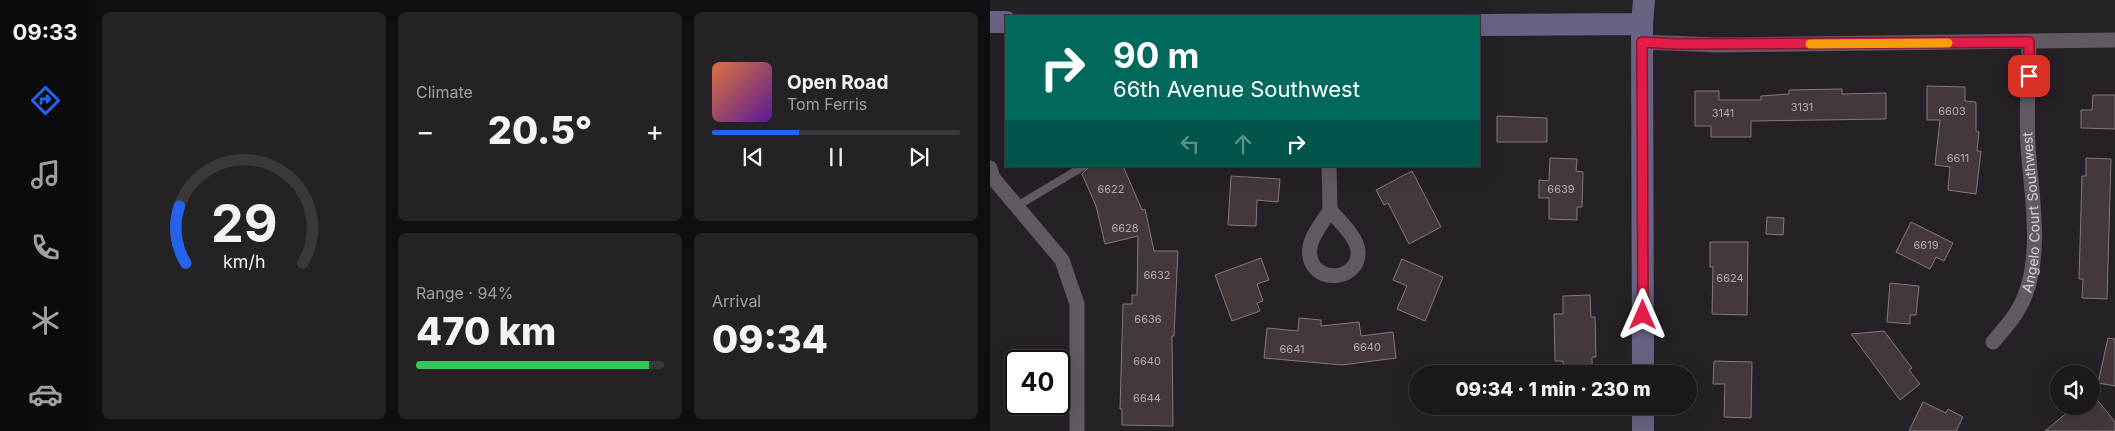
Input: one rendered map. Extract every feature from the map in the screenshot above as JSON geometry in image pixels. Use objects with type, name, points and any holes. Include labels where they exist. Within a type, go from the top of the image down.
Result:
[{"type":"street","points":[[1643,365],[1642,33],[1644,0]]},
{"type":"street","points":[[990,22],[1005,22]]},
{"type":"street","points":[[1480,25],[1642,33],[1727,44],[2115,40]]},
{"type":"street","name":"Angelo Court Southwest","points":[[1993,342],[2012,320],[2024,298],[2032,270],[2034,221],[2028,144],[2029,42]]},
{"type":"street","points":[[1329,167],[1330,210]]},
{"type":"street","points":[[990,168],[994,178],[1062,260],[1077,304],[1077,431]]},
{"type":"street","points":[[1643,415],[1643,431]]},
{"type":"lane","points":[[1017,206],[1082,167]]},
{"type":"building","points":[[1927,86],[1965,87],[1965,101],[1976,102],[1976,131],[1979,132],[1977,151],[1981,151],[1976,194],[1948,190],[1950,167],[1935,165],[1940,120],[1927,120]]},
{"type":"building","points":[[1842,89],[1842,94],[1886,93],[1886,119],[1751,121],[1751,137],[1711,137],[1711,126],[1695,126],[1695,91],[1719,91],[1719,100],[1761,100],[1761,96],[1789,94],[1789,90]]},
{"type":"building","points":[[2093,95],[2115,95],[2115,129],[2081,128],[2081,110],[2092,110]]},
{"type":"building","points":[[1497,116],[1547,118],[1547,142],[1497,142]]},
{"type":"building","points":[[1550,158],[1577,159],[1576,171],[1583,172],[1582,207],[1577,207],[1577,220],[1549,219],[1549,198],[1539,198],[1539,180],[1549,181]]},
{"type":"building","points":[[2086,158],[2111,159],[2107,299],[2082,298],[2083,279],[2079,279],[2082,176],[2086,176]]},
{"type":"building","points":[[1089,167],[1123,167],[1142,210],[1145,209],[1154,251],[1178,251],[1174,336],[1172,336],[1173,426],[1122,425],[1122,409],[1120,409],[1123,304],[1132,304],[1132,295],[1137,295],[1138,236],[1105,244],[1096,206],[1082,174]]},
{"type":"building","points":[[1412,171],[1441,227],[1409,244],[1388,203],[1384,205],[1376,190]]},
{"type":"building","points":[[1231,176],[1280,179],[1278,202],[1257,200],[1256,226],[1228,225]]},
{"type":"building","points":[[1767,217],[1784,218],[1783,235],[1766,234]]},
{"type":"building","points":[[1911,222],[1953,243],[1944,261],[1936,257],[1930,269],[1896,252]]},
{"type":"building","points":[[1710,242],[1748,242],[1747,315],[1712,314],[1713,267],[1710,267]]},
{"type":"building","points":[[1261,258],[1269,280],[1257,284],[1263,301],[1257,303],[1260,311],[1232,321],[1215,275]]},
{"type":"building","points":[[1402,259],[1443,277],[1425,321],[1397,309],[1407,286],[1393,280]]},
{"type":"building","points":[[1890,283],[1919,286],[1916,315],[1910,315],[1910,324],[1887,322]]},
{"type":"building","points":[[1590,295],[1591,317],[1595,317],[1596,357],[1592,357],[1592,365],[1563,365],[1563,361],[1555,361],[1554,314],[1563,314],[1563,296]]},
{"type":"building","points":[[1299,318],[1321,320],[1321,326],[1359,322],[1361,336],[1393,332],[1396,358],[1342,365],[1264,358],[1267,328],[1298,331]]},
{"type":"building","points":[[1884,331],[1912,368],[1909,370],[1920,384],[1900,400],[1851,334]]},
{"type":"building","points":[[2108,338],[2115,339],[2115,386],[2100,383],[2100,374]]},
{"type":"building","points":[[1714,361],[1752,362],[1751,418],[1724,417],[1725,384],[1713,384]]},
{"type":"building","points":[[1923,402],[1946,413],[1948,409],[1963,417],[1956,431],[1909,431]]},
{"type":"building","points":[[2100,403],[2115,422],[2115,431],[2045,431],[2064,415],[2100,415]]},
{"type":"slow traffic","points":[[1810,44],[1948,43]]},
{"type":"route","points":[[1643,315],[1642,42],[1677,44],[2029,42],[2029,76]]}]
